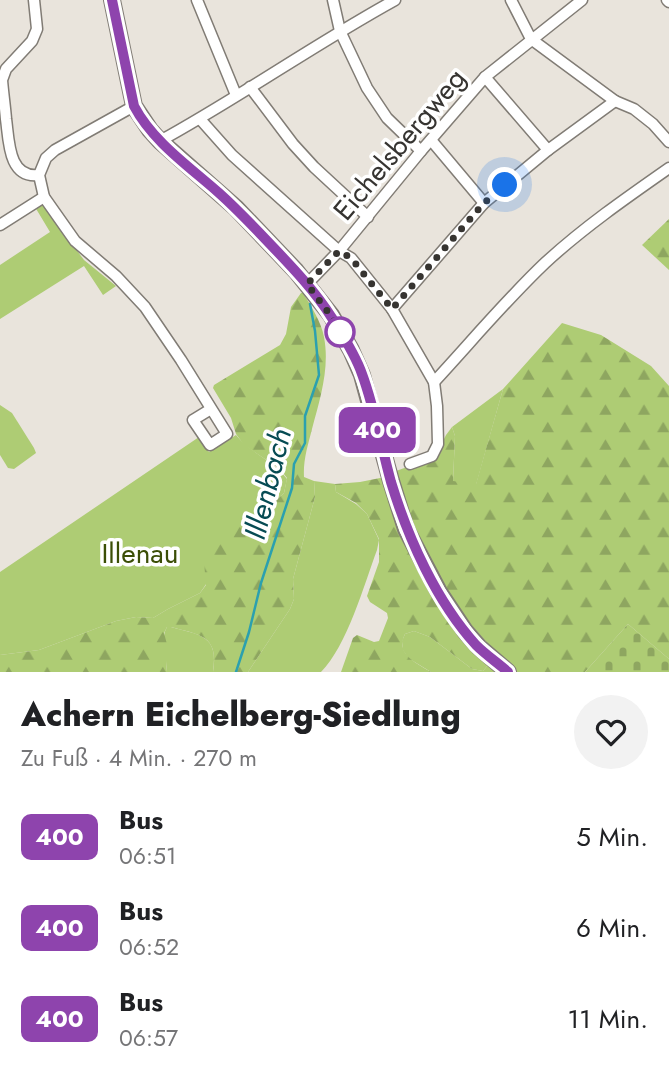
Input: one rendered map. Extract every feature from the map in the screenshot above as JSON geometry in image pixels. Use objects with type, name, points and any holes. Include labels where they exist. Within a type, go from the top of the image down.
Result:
[{"type":"main road","points":[[113,0],[134,106],[160,141],[236,208],[307,284],[331,316],[362,374],[406,529],[439,592],[465,631],[479,648],[508,672]]},
{"type":"street","points":[[34,0],[37,29],[32,41],[6,69],[2,80],[11,156],[23,172],[32,176],[39,175]]},
{"type":"street","points":[[198,0],[236,95]]},
{"type":"street","points":[[333,0],[340,31],[367,88],[387,118],[421,151]]},
{"type":"street","points":[[160,141],[395,0]]},
{"type":"street","points":[[511,0],[531,39],[615,101],[634,109],[653,124],[669,142]]},
{"type":"street","name":"Eichelsbergweg","points":[[307,284],[339,251],[485,77],[582,0]]},
{"type":"street","points":[[485,77],[548,150]]},
{"type":"street","points":[[250,87],[293,144],[368,217]]},
{"type":"street","points":[[392,309],[484,203],[548,150],[615,101]]},
{"type":"street","points":[[134,106],[55,150],[46,158],[39,175],[44,197],[75,241],[116,276],[145,307],[211,409]]},
{"type":"street","points":[[200,119],[232,155],[339,251],[351,258],[392,309],[434,382],[437,406],[438,444],[432,456],[410,464]]},
{"type":"street","points":[[431,140],[484,203]]},
{"type":"street","points":[[434,382],[547,261],[606,212],[669,168]]},
{"type":"street","points":[[0,225],[44,197]]},
{"type":"green space","points":[[42,204],[84,260],[116,286],[103,295],[84,266],[0,319],[0,265],[50,232],[35,207]]},
{"type":"green space","points":[[669,219],[669,270],[642,245]]},
{"type":"green space","points":[[301,293],[318,319],[326,349],[323,383],[304,465],[304,477],[314,481],[315,497],[293,579],[294,599],[248,672],[213,672],[213,650],[205,639],[191,632],[167,627],[164,633],[168,648],[166,672],[0,672],[0,655],[39,650],[116,621],[136,617],[153,618],[200,593],[206,585],[203,550],[255,513],[271,505],[284,493],[287,478],[280,469],[244,445],[213,388],[280,345],[286,334],[291,307]]},
{"type":"green space","points":[[562,323],[601,335],[651,366],[669,386],[669,659],[628,624],[585,672],[517,672],[498,655],[448,599],[414,534],[403,503],[396,471],[435,457],[452,427],[455,436],[453,481],[476,484],[503,389]]},
{"type":"green space","points":[[503,389],[476,485],[453,482],[455,436],[452,427]]},
{"type":"green space","points":[[0,405],[12,413],[36,453],[14,469],[8,468],[0,455]]},
{"type":"green space","name":"Illenau","points":[[236,435],[287,479],[284,493],[271,505],[255,513],[200,593],[153,618],[136,617],[116,621],[39,650],[0,655],[0,572],[199,437],[209,452]]},
{"type":"green space","points":[[385,477],[425,584],[445,616],[488,665],[483,671],[472,669],[430,637],[414,631],[405,634],[405,652],[431,672],[341,672],[353,638],[357,635],[374,642],[379,641],[388,618],[387,613],[370,602],[367,596],[379,562],[379,539],[367,514],[356,503],[336,492],[335,484]]},
{"type":"green space","points":[[314,481],[335,484],[336,492],[367,514],[379,540],[377,550],[347,631],[321,672],[248,672],[294,599],[293,579],[315,497]]},
{"type":"green space","points":[[628,624],[669,659],[669,672],[585,672]]},
{"type":"green space","points":[[167,627],[191,632],[205,639],[213,650],[213,672],[166,672],[164,638]]},
{"type":"green space","points":[[414,631],[430,637],[472,669],[483,671],[488,665],[496,672],[431,672],[408,658],[403,650],[402,641],[405,634]]},
{"type":"waterway","name":"Illenbach","points":[[236,672],[292,488],[294,464],[305,443],[305,416],[319,375],[310,304]]},
{"type":"bus line","name":"400","points":[[112,0],[134,106],[138,113],[160,141],[236,208],[274,247],[331,316],[362,374],[406,529],[439,592],[465,631],[479,648],[508,672]]},
{"type":"route","points":[[340,332],[307,284],[339,251],[351,258],[392,309],[484,203],[505,185]]}]
